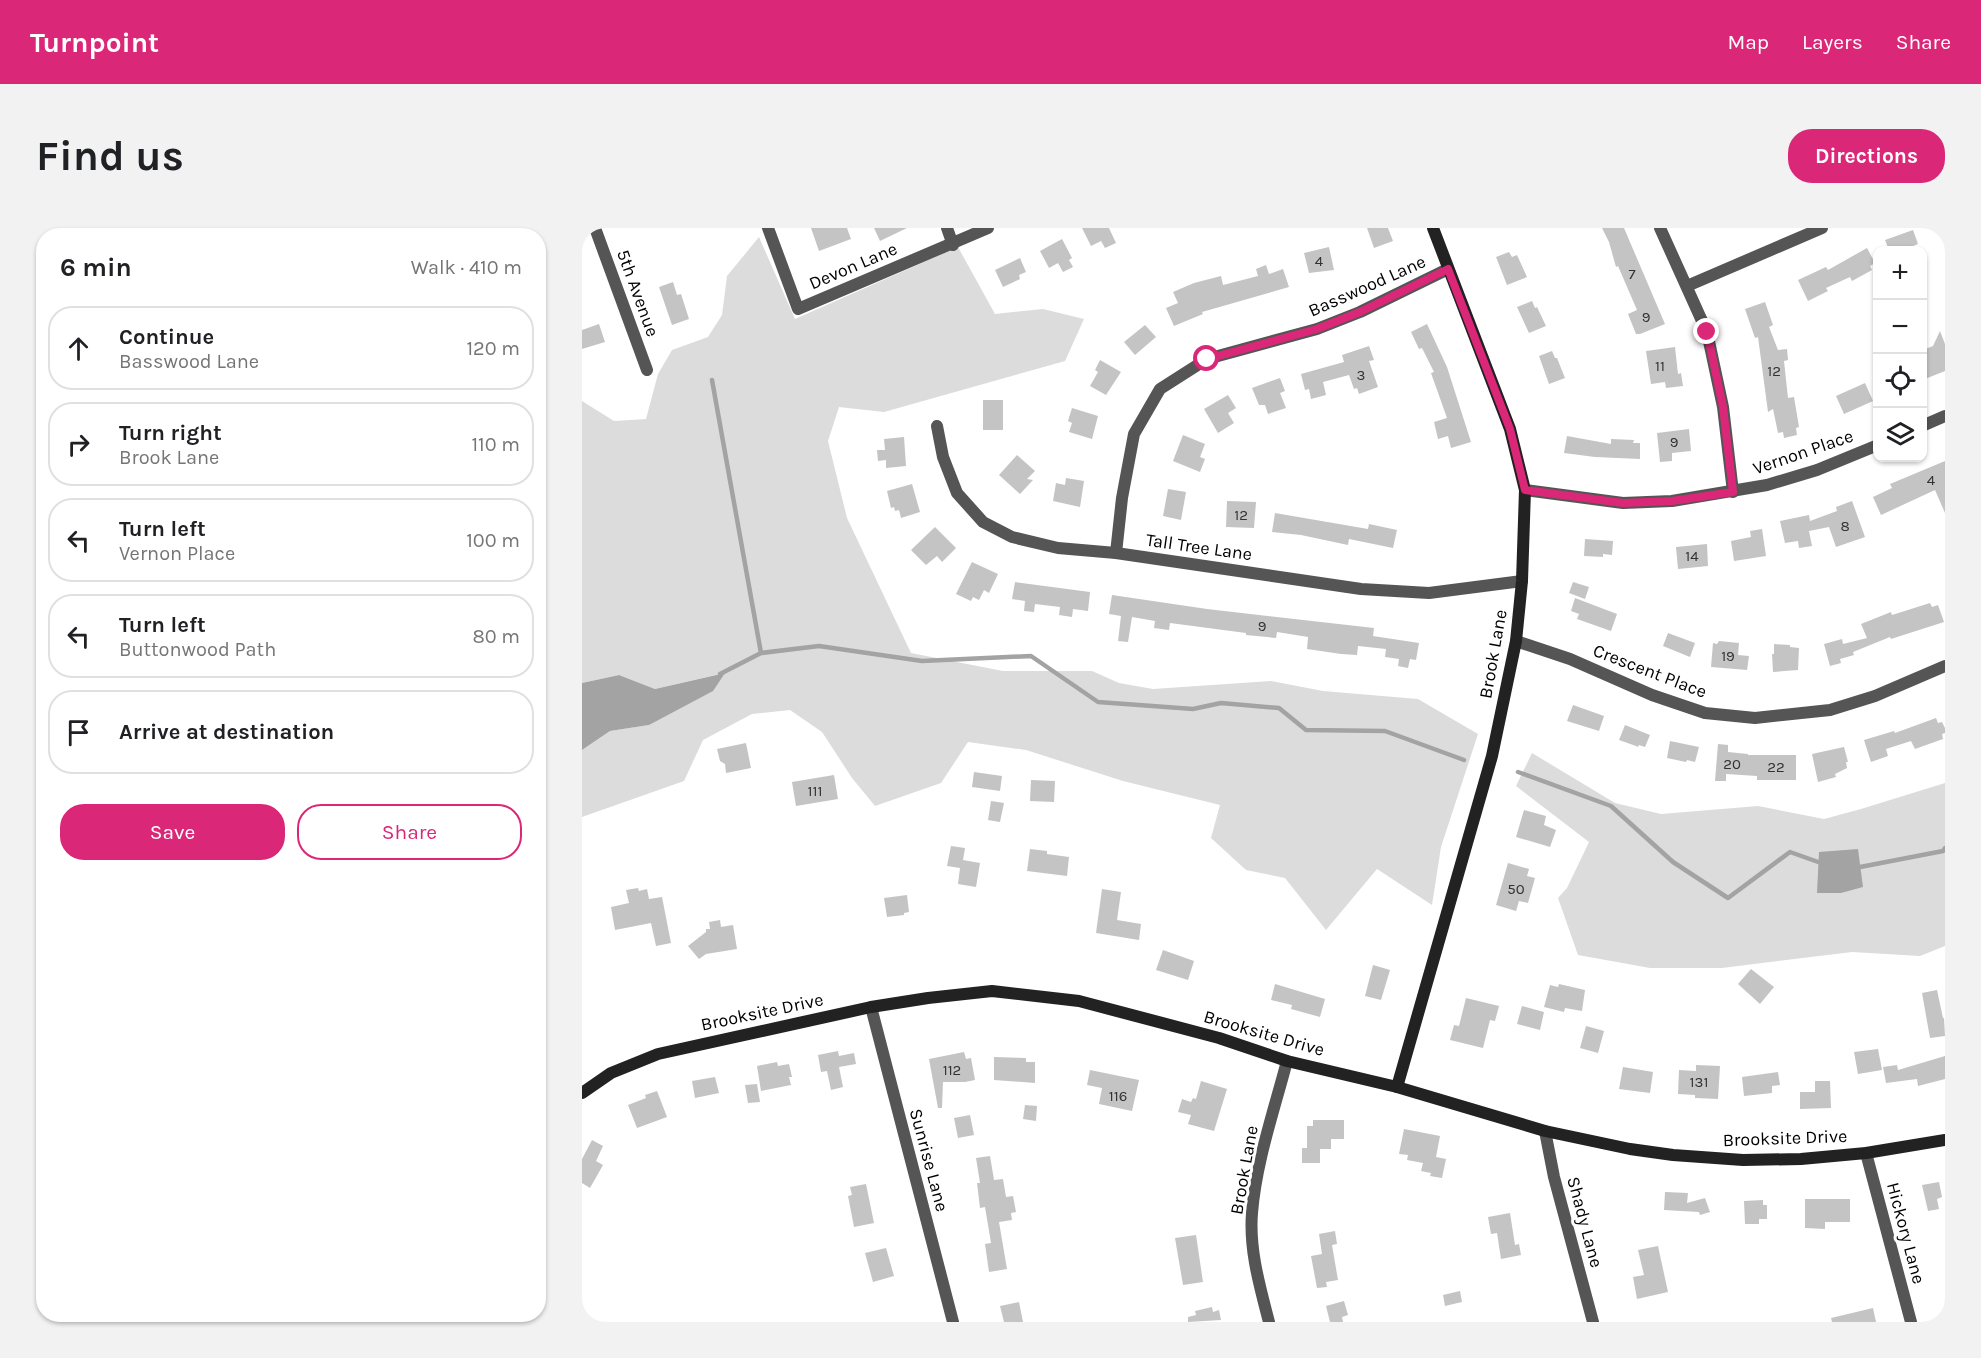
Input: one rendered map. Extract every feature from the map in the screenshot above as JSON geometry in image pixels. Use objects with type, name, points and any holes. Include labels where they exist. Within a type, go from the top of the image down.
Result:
[{"type":"street","name":"5th Avenue","points":[[596,228],[647,370]]},
{"type":"street","name":"Devon Lane","points":[[768,228],[798,309],[953,245],[988,228]]},
{"type":"street","points":[[947,228],[953,245]]},
{"type":"street","name":"Brook Lane","points":[[1397,1087],[1492,756],[1516,641],[1522,581],[1525,490],[1510,429],[1432,228]]},
{"type":"street","points":[[1660,228],[1707,332],[1723,407],[1733,492]]},
{"type":"street","points":[[1686,286],[1822,228]]},
{"type":"street","name":"Basswood Lane","points":[[1116,553],[1122,498],[1134,434],[1161,390],[1207,359],[1317,329],[1360,312],[1448,269]]},
{"type":"street","points":[[1927,424],[1945,416]]},
{"type":"street","name":"Tall Tree Lane","points":[[937,426],[943,458],[957,493],[983,522],[1012,537],[1058,548],[1116,553],[1361,589],[1429,593],[1522,581]]},
{"type":"street","name":"Vernon Place","points":[[1525,490],[1623,503],[1672,501],[1767,485],[1817,470],[1873,447]]},
{"type":"street","name":"Crescent Place","points":[[1516,641],[1570,659],[1652,696],[1705,713],[1755,718],[1830,710],[1875,696],[1945,666]]},
{"type":"street","name":"Brooksite Drive","points":[[582,1093],[611,1073],[658,1054],[871,1007],[992,991],[1079,1001],[1219,1038],[1287,1061],[1397,1087],[1545,1131],[1630,1149],[1743,1160],[1801,1159],[1945,1140]]},
{"type":"street","name":"Sunrise Lane","points":[[871,1007],[953,1322]]},
{"type":"street","name":"Brook Lane","points":[[1269,1322],[1254,1255],[1252,1214],[1257,1180],[1287,1061]]},
{"type":"street","name":"Shady Lane","points":[[1545,1131],[1554,1178],[1593,1322]]},
{"type":"street","name":"Hickory Lane","points":[[1866,1152],[1911,1322]]},
{"type":"shaded area","points":[[759,237],[795,319],[958,247],[995,314],[1043,309],[1084,319],[1065,361],[884,412],[839,407],[828,441],[847,518],[911,653],[1003,671],[1092,671],[1119,683],[1153,689],[1271,681],[1323,691],[1418,699],[1478,734],[1441,847],[1432,905],[1377,869],[1326,930],[1285,878],[1246,870],[1211,838],[1220,805],[1123,781],[1026,750],[968,742],[941,783],[875,806],[852,778],[822,732],[790,710],[752,714],[703,740],[684,781],[582,817],[582,750],[610,731],[649,725],[724,673],[655,689],[619,675],[582,683],[582,401],[614,421],[646,419],[658,374],[672,350],[708,337],[722,315],[727,276]]},
{"type":"shaded area","points":[[725,673],[713,691],[649,725],[610,731],[582,750],[582,683],[619,675],[655,689]]},
{"type":"shaded area","points":[[1532,753],[1615,803],[1661,814],[1758,806],[1824,819],[1945,783],[1945,946],[1920,956],[1852,952],[1722,968],[1650,968],[1578,955],[1558,898],[1567,888],[1589,842],[1516,786]]},
{"type":"shaded area","points":[[1858,849],[1863,887],[1841,893],[1817,893],[1819,852]]},
{"type":"building","points":[[811,228],[847,228],[851,239],[819,251]]},
{"type":"building","points":[[874,228],[907,228],[880,241]]},
{"type":"building","points":[[1082,228],[1109,228],[1116,243],[1105,248],[1101,241],[1091,246]]},
{"type":"building","points":[[1367,228],[1388,228],[1393,241],[1374,248]]},
{"type":"building","points":[[1602,228],[1624,228],[1665,324],[1636,334],[1628,314],[1637,310],[1618,266],[1616,267],[1609,242]]},
{"type":"building","points":[[1913,230],[1918,244],[1887,246],[1885,240]]},
{"type":"building","points":[[1062,239],[1072,258],[1069,260],[1073,267],[1063,272],[1058,263],[1049,268],[1040,251]]},
{"type":"building","points":[[1329,247],[1334,270],[1309,273],[1304,253]]},
{"type":"building","points":[[1867,248],[1873,259],[1873,264],[1870,266],[1872,270],[1852,281],[1850,277],[1826,288],[1828,291],[1808,301],[1798,280],[1826,267],[1828,270]]},
{"type":"building","points":[[1509,252],[1512,257],[1517,255],[1527,277],[1507,285],[1496,257]]},
{"type":"building","points":[[1020,258],[1026,272],[1019,275],[1020,279],[1003,287],[995,270]]},
{"type":"building","points":[[1266,265],[1269,274],[1283,269],[1289,287],[1202,312],[1203,314],[1174,326],[1166,308],[1178,303],[1173,292],[1194,283],[1221,276],[1223,285],[1258,276],[1256,269]]},
{"type":"building","points":[[673,282],[677,295],[681,294],[689,319],[672,325],[659,287]]},
{"type":"building","points":[[1532,301],[1546,326],[1529,333],[1517,307]]},
{"type":"building","points":[[1765,302],[1773,325],[1769,327],[1778,350],[1787,349],[1788,360],[1784,361],[1788,398],[1794,397],[1799,427],[1796,428],[1797,435],[1784,438],[1783,432],[1778,433],[1773,409],[1768,412],[1758,337],[1755,338],[1745,309]]},
{"type":"building","points":[[599,324],[605,342],[582,349],[582,330]]},
{"type":"building","points":[[1427,324],[1447,367],[1471,442],[1451,448],[1448,436],[1438,439],[1434,422],[1447,418],[1431,373],[1434,372],[1411,332]]},
{"type":"building","points":[[1145,325],[1156,337],[1135,355],[1124,342]]},
{"type":"building","points":[[1940,331],[1945,344],[1945,371],[1927,378],[1927,348],[1933,346]]},
{"type":"building","points":[[1369,346],[1374,360],[1369,361],[1378,387],[1359,394],[1357,388],[1354,389],[1349,375],[1323,382],[1326,395],[1311,399],[1309,389],[1305,390],[1301,374],[1344,362],[1342,355]]},
{"type":"building","points":[[1675,347],[1678,374],[1681,373],[1683,386],[1666,388],[1665,382],[1651,384],[1646,351]]},
{"type":"building","points":[[1552,351],[1565,378],[1549,384],[1539,356]]},
{"type":"building","points":[[1100,360],[1121,372],[1106,395],[1090,386],[1098,372],[1095,370]]},
{"type":"building","points":[[1280,378],[1285,391],[1280,393],[1286,408],[1268,414],[1265,405],[1259,405],[1252,388]]},
{"type":"building","points":[[1865,383],[1873,401],[1844,414],[1836,396]]},
{"type":"building","points":[[1228,395],[1236,408],[1228,413],[1234,423],[1218,433],[1204,409]]},
{"type":"building","points":[[983,400],[1003,400],[1003,430],[983,430]]},
{"type":"building","points":[[1072,408],[1098,416],[1092,439],[1069,432],[1072,423],[1068,421]]},
{"type":"building","points":[[1689,429],[1691,451],[1672,453],[1672,461],[1660,462],[1657,433]]},
{"type":"building","points":[[1183,435],[1205,444],[1200,457],[1205,459],[1200,472],[1173,461]]},
{"type":"building","points":[[1567,436],[1611,444],[1611,439],[1634,440],[1633,443],[1640,443],[1640,459],[1564,453]]},
{"type":"building","points":[[904,437],[906,466],[886,468],[886,460],[878,461],[877,450],[885,450],[884,439]]},
{"type":"building","points":[[1017,455],[1035,471],[1027,479],[1033,480],[1020,494],[999,475]]},
{"type":"building","points":[[1945,461],[1945,513],[1935,490],[1881,515],[1873,497],[1892,488],[1890,484]]},
{"type":"building","points":[[1066,478],[1084,481],[1080,507],[1053,501],[1056,483],[1065,485]]},
{"type":"building","points":[[912,484],[920,512],[901,518],[899,510],[895,511],[894,507],[891,508],[887,491]]},
{"type":"building","points":[[1168,489],[1186,492],[1181,520],[1163,516]]},
{"type":"building","points":[[1227,501],[1256,502],[1254,528],[1226,527]]},
{"type":"building","points":[[1852,501],[1865,537],[1836,547],[1829,527],[1809,531],[1812,546],[1799,548],[1798,541],[1785,543],[1780,521],[1809,515],[1810,521],[1837,511],[1836,507]]},
{"type":"building","points":[[1275,513],[1368,529],[1369,524],[1397,530],[1393,548],[1349,539],[1348,545],[1301,535],[1272,532]]},
{"type":"building","points":[[935,527],[956,548],[942,562],[937,556],[926,565],[911,550]]},
{"type":"building","points":[[1762,529],[1766,556],[1734,561],[1731,541],[1751,537],[1750,531]]},
{"type":"building","points":[[1585,539],[1613,541],[1612,555],[1584,556]]},
{"type":"building","points":[[1707,544],[1708,566],[1678,569],[1676,547]]},
{"type":"building","points":[[972,562],[998,574],[989,593],[984,590],[979,600],[973,597],[971,601],[956,594]]},
{"type":"building","points":[[1015,582],[1090,592],[1088,611],[1073,609],[1072,617],[1059,615],[1060,607],[1035,604],[1034,612],[1024,611],[1025,601],[1012,599]]},
{"type":"building","points":[[1573,582],[1589,587],[1585,599],[1569,593]]},
{"type":"building","points":[[1112,595],[1207,609],[1374,628],[1373,636],[1419,643],[1416,660],[1410,659],[1408,668],[1398,666],[1399,659],[1385,657],[1386,649],[1358,646],[1357,655],[1341,654],[1307,649],[1308,637],[1277,632],[1276,638],[1246,635],[1246,633],[1170,623],[1169,630],[1154,628],[1155,621],[1132,617],[1128,642],[1118,641],[1121,616],[1109,614]]},
{"type":"building","points":[[1575,598],[1617,614],[1611,631],[1577,619],[1579,614],[1571,611]]},
{"type":"building","points":[[1930,603],[1932,607],[1938,605],[1944,622],[1891,639],[1890,637],[1853,652],[1854,655],[1840,659],[1841,663],[1830,666],[1824,644],[1842,639],[1843,644],[1867,638],[1861,624],[1891,612],[1892,615]]},
{"type":"building","points":[[1668,633],[1695,643],[1690,657],[1663,646]]},
{"type":"building","points":[[1719,641],[1739,643],[1738,655],[1749,656],[1747,670],[1711,667],[1713,643],[1717,644]]},
{"type":"building","points":[[1774,644],[1799,648],[1798,670],[1773,672]]},
{"type":"building","points":[[1573,705],[1604,716],[1599,731],[1567,721]]},
{"type":"building","points":[[1936,718],[1938,723],[1942,722],[1945,728],[1945,733],[1942,734],[1943,739],[1915,749],[1911,741],[1886,749],[1888,756],[1871,762],[1864,740],[1894,731],[1895,733]]},
{"type":"building","points":[[1625,725],[1650,735],[1645,747],[1639,745],[1638,747],[1619,740]]},
{"type":"building","points":[[1670,741],[1699,747],[1695,762],[1667,758]]},
{"type":"building","points":[[746,743],[751,768],[726,773],[725,764],[720,761],[717,749]]},
{"type":"building","points":[[1718,744],[1728,745],[1728,752],[1748,755],[1796,755],[1796,780],[1757,780],[1757,776],[1726,774],[1726,781],[1715,781]]},
{"type":"building","points":[[1844,747],[1848,762],[1846,762],[1847,768],[1835,774],[1836,777],[1818,782],[1812,754]]},
{"type":"building","points":[[974,772],[1002,776],[1000,791],[972,787]]},
{"type":"building","points":[[834,775],[838,799],[796,806],[792,782]]},
{"type":"building","points":[[1031,780],[1055,781],[1054,802],[1030,801]]},
{"type":"building","points":[[991,801],[1004,803],[1000,822],[988,820]]},
{"type":"building","points":[[1524,810],[1546,816],[1544,825],[1556,830],[1550,847],[1516,837]]},
{"type":"building","points":[[951,846],[965,848],[963,860],[980,863],[976,887],[958,884],[960,868],[947,866]]},
{"type":"building","points":[[1030,849],[1069,857],[1067,876],[1027,871]]},
{"type":"building","points":[[1508,863],[1529,869],[1527,876],[1535,878],[1528,903],[1519,901],[1516,911],[1496,905]]},
{"type":"building","points":[[638,888],[639,891],[647,889],[649,899],[662,897],[671,943],[656,946],[651,923],[615,930],[611,907],[629,903],[626,890]]},
{"type":"building","points":[[1102,889],[1121,892],[1117,920],[1141,924],[1139,940],[1096,933]]},
{"type":"building","points":[[907,895],[909,912],[904,915],[887,917],[884,898]]},
{"type":"building","points":[[720,920],[721,927],[733,925],[737,949],[706,954],[699,959],[688,946],[706,932],[706,929],[710,929],[709,922]]},
{"type":"building","points":[[1163,950],[1194,961],[1188,980],[1156,970]]},
{"type":"building","points":[[1373,965],[1390,970],[1381,1000],[1365,996]]},
{"type":"building","points":[[1751,969],[1774,987],[1760,1004],[1738,984]]},
{"type":"building","points":[[1275,984],[1325,999],[1320,1017],[1291,1009],[1292,1005],[1271,1000]]},
{"type":"building","points":[[1559,984],[1585,990],[1582,1011],[1565,1008],[1564,1012],[1544,1007],[1550,985],[1558,987]]},
{"type":"building","points":[[1937,990],[1944,1018],[1945,1036],[1930,1038],[1922,993]]},
{"type":"building","points":[[1466,998],[1499,1006],[1495,1021],[1490,1020],[1483,1048],[1450,1040],[1454,1025],[1459,1026]]},
{"type":"building","points":[[1522,1006],[1544,1012],[1540,1030],[1517,1024]]},
{"type":"building","points":[[1586,1026],[1604,1031],[1598,1053],[1580,1048]]},
{"type":"building","points":[[1878,1049],[1882,1070],[1858,1074],[1854,1052]]},
{"type":"building","points":[[838,1051],[839,1056],[854,1053],[856,1064],[839,1067],[843,1087],[831,1090],[827,1071],[821,1072],[818,1055]]},
{"type":"building","points":[[964,1052],[966,1059],[971,1058],[975,1080],[943,1082],[942,1108],[938,1108],[929,1059]]},
{"type":"building","points":[[1945,1056],[1945,1079],[1918,1086],[1917,1079],[1886,1083],[1883,1067],[1897,1065],[1898,1070]]},
{"type":"building","points":[[994,1057],[1026,1058],[1026,1062],[1035,1062],[1035,1083],[994,1080]]},
{"type":"building","points":[[777,1062],[778,1066],[789,1064],[791,1085],[761,1091],[757,1066]]},
{"type":"building","points":[[1696,1065],[1720,1066],[1718,1099],[1695,1098],[1695,1095],[1678,1094],[1679,1070],[1696,1071]]},
{"type":"building","points":[[1623,1067],[1653,1072],[1650,1093],[1619,1089]]},
{"type":"building","points":[[1090,1070],[1139,1080],[1132,1111],[1099,1104],[1102,1088],[1087,1085]]},
{"type":"building","points":[[1778,1072],[1780,1085],[1772,1086],[1772,1093],[1744,1096],[1742,1077]]},
{"type":"building","points":[[715,1077],[719,1093],[695,1098],[692,1081]]},
{"type":"building","points":[[1201,1081],[1227,1089],[1214,1131],[1188,1124],[1191,1115],[1178,1112],[1182,1099],[1191,1102],[1193,1098],[1196,1099]]},
{"type":"building","points":[[1815,1081],[1830,1081],[1831,1108],[1800,1109],[1800,1092],[1815,1092]]},
{"type":"building","points":[[757,1084],[760,1102],[748,1103],[745,1085]]},
{"type":"building","points":[[657,1091],[667,1117],[637,1128],[628,1105]]},
{"type":"building","points":[[1025,1105],[1037,1106],[1036,1121],[1023,1119]]},
{"type":"building","points":[[970,1115],[974,1135],[958,1138],[954,1118]]},
{"type":"building","points":[[1313,1120],[1344,1120],[1344,1139],[1331,1139],[1331,1149],[1320,1149],[1320,1163],[1302,1163],[1302,1148],[1307,1148],[1307,1126],[1313,1126]]},
{"type":"building","points":[[1404,1129],[1440,1136],[1436,1157],[1446,1159],[1442,1178],[1430,1176],[1431,1173],[1421,1171],[1423,1163],[1407,1160],[1408,1155],[1399,1154]]},
{"type":"building","points":[[592,1140],[603,1146],[596,1161],[603,1165],[590,1188],[582,1183],[582,1159]]},
{"type":"building","points":[[990,1156],[994,1180],[1003,1179],[1006,1197],[1013,1196],[1016,1212],[1011,1213],[1012,1220],[999,1222],[1007,1269],[989,1272],[985,1244],[991,1243],[985,1207],[980,1208],[977,1183],[980,1183],[976,1158]]},
{"type":"building","points":[[1939,1182],[1942,1197],[1937,1199],[1939,1209],[1928,1211],[1922,1185]]},
{"type":"building","points":[[866,1184],[874,1223],[854,1227],[848,1196],[852,1195],[850,1187]]},
{"type":"building","points":[[1665,1192],[1688,1193],[1687,1203],[1705,1198],[1710,1212],[1700,1215],[1699,1212],[1664,1210]]},
{"type":"building","points":[[1805,1199],[1850,1199],[1850,1222],[1825,1222],[1825,1229],[1805,1228]]},
{"type":"building","points":[[1763,1200],[1763,1205],[1767,1205],[1767,1219],[1759,1219],[1759,1224],[1745,1224],[1744,1201]]},
{"type":"building","points":[[1510,1213],[1515,1245],[1519,1244],[1521,1255],[1501,1259],[1497,1233],[1491,1234],[1488,1217]]},
{"type":"building","points":[[1335,1231],[1337,1244],[1332,1245],[1338,1280],[1326,1282],[1327,1287],[1317,1288],[1311,1256],[1322,1254],[1319,1234]]},
{"type":"building","points":[[1196,1235],[1203,1282],[1183,1285],[1175,1238]]},
{"type":"building","points":[[1658,1246],[1668,1292],[1637,1299],[1633,1277],[1644,1275],[1638,1250]]},
{"type":"building","points":[[886,1248],[894,1276],[873,1282],[865,1253]]},
{"type":"building","points":[[1460,1291],[1462,1302],[1445,1306],[1443,1295]]},
{"type":"building","points":[[1344,1301],[1348,1315],[1342,1317],[1343,1322],[1330,1322],[1326,1306]]},
{"type":"building","points":[[1019,1302],[1023,1322],[1004,1322],[1000,1306]]},
{"type":"building","points":[[1212,1307],[1213,1312],[1219,1310],[1221,1320],[1188,1322],[1188,1317],[1196,1315],[1195,1311]]},
{"type":"building","points":[[1873,1308],[1876,1322],[1832,1322],[1831,1318]]},
{"type":"waterway","points":[[712,380],[761,653],[720,674]]},
{"type":"waterway","points":[[761,653],[819,646],[922,661],[1031,656],[1098,702],[1193,709],[1221,703],[1279,708],[1306,730],[1385,731],[1464,760]]},
{"type":"waterway","points":[[1518,772],[1611,806],[1673,862],[1728,898],[1790,852],[1821,863]]},
{"type":"waterway","points":[[1855,868],[1943,851],[1945,848]]},
{"type":"route","points":[[1207,359],[1317,329],[1360,312],[1448,269],[1510,429],[1525,490],[1623,503],[1672,501],[1733,492],[1723,407],[1707,332]]}]
